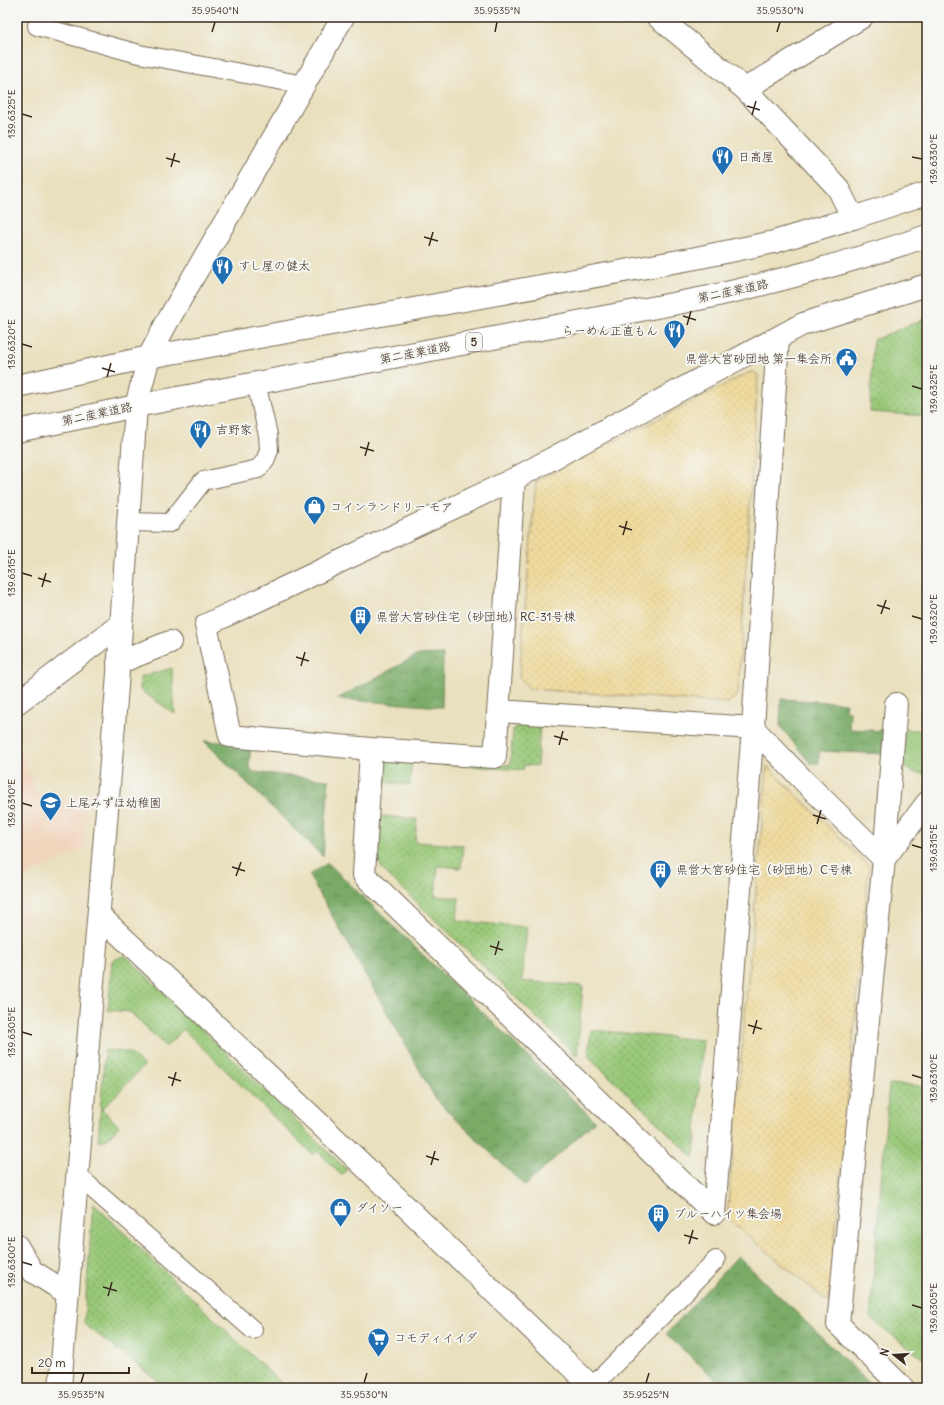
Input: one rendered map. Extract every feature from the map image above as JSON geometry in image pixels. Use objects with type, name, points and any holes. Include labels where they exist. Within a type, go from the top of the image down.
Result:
[{"type":"street","points":[[60,1388],[99,915],[136,406],[149,357],[166,324],[343,17]]},
{"type":"street","points":[[658,17],[745,89],[838,188],[853,218]]},
{"type":"street","points":[[745,89],[862,17]]},
{"type":"street","points":[[17,386],[149,357],[696,258],[774,242],[853,218],[927,193]]},
{"type":"street","name":"第二産業道路","points":[[17,431],[136,406],[709,297],[789,279],[877,254],[927,236]]},
{"type":"street","points":[[514,478],[495,757],[371,749],[230,736],[206,625],[514,478],[803,324],[927,286]]},
{"type":"street","points":[[371,749],[364,875],[714,1213],[753,728],[778,338]]},
{"type":"street","points":[[17,703],[121,624]]},
{"type":"street","points":[[118,663],[170,642]]},
{"type":"street","points":[[896,704],[884,859],[838,1324],[903,1388]]},
{"type":"street","points":[[499,711],[753,728],[884,859]]},
{"type":"street","points":[[884,859],[927,803]]},
{"type":"street","points":[[99,915],[363,1165],[593,1388]]},
{"type":"street","points":[[17,1246],[32,1271],[67,1293]]},
{"type":"lane","points":[[37,26],[139,54],[304,85]]},
{"type":"lane","points":[[128,522],[170,523],[203,481],[258,469],[265,461],[269,450],[268,435],[256,383]]},
{"type":"lane","points":[[77,1175],[253,1330]]},
{"type":"lane","points":[[593,1388],[716,1260]]},
{"type":"shaded area","name":"上尾みずほ幼稚園","points":[[17,741],[37,794],[86,799],[85,848],[17,881]]},
{"type":"shaded area","points":[[17,888],[31,920],[17,928]]},
{"type":"green space","points":[[927,318],[927,416],[870,412],[873,340]]},
{"type":"green space","points":[[443,654],[442,707],[337,699],[418,655]]},
{"type":"green space","points":[[172,668],[175,714],[140,690],[140,677]]},
{"type":"green space","points":[[781,699],[846,703],[845,710],[850,711],[849,729],[885,731],[884,754],[819,751],[819,763],[810,763],[780,726]]},
{"type":"green space","points":[[523,721],[540,723],[537,766],[524,765],[523,770],[412,762],[410,785],[383,782],[385,763],[391,756],[510,765],[513,730]]},
{"type":"green space","points":[[905,729],[927,731],[927,771],[924,774],[911,772],[903,764]]},
{"type":"green space","points":[[204,741],[251,744],[249,766],[253,772],[329,780],[323,857]]},
{"type":"green space","points":[[381,816],[417,819],[415,842],[463,845],[461,868],[438,866],[435,896],[459,898],[457,921],[527,927],[522,981],[583,986],[577,1056],[382,869],[378,859]]},
{"type":"green space","points":[[328,863],[595,1121],[525,1186],[437,1101],[309,875]]},
{"type":"green space","points":[[125,955],[347,1170],[341,1175],[317,1151],[313,1155],[183,1029],[166,1047],[130,1012],[108,1010],[112,961]]},
{"type":"green space","points":[[591,1030],[703,1040],[694,1158],[588,1056]]},
{"type":"green space","points":[[105,1050],[129,1052],[144,1066],[102,1109],[119,1126],[106,1140],[98,1140]]},
{"type":"green space","points":[[889,1084],[927,1086],[927,1362],[870,1318]]},
{"type":"green space","points":[[93,1203],[286,1388],[167,1388],[84,1324]]},
{"type":"green space","points":[[738,1256],[874,1388],[725,1388],[666,1334]]},
{"type":"sand","points":[[752,371],[758,375],[738,694],[728,703],[530,689],[519,677],[536,481]]},
{"type":"sand","points":[[767,766],[869,866],[829,1303],[727,1218]]},
{"type":"place","name":"日高屋","points":[[723,176]]},
{"type":"place","name":"すし屋の健太","points":[[222,286]]},
{"type":"place","name":"らーめん正直もん","points":[[674,350]]},
{"type":"place","name":"県営大宮砂団地 第一集会所","points":[[847,378]]},
{"type":"place","name":"吉野家","points":[[200,450]]},
{"type":"place","name":"コインランドリー モア","points":[[314,526]]},
{"type":"place","name":"県営大宮砂住宅（砂団地）RC-31号棟","points":[[361,636]]},
{"type":"place","name":"上尾みずほ幼稚園","points":[[51,822]]},
{"type":"place","name":"県営大宮砂住宅（砂団地）C号棟","points":[[661,890]]},
{"type":"place","name":"ダイソー","points":[[341,1228]]},
{"type":"place","name":"ブルーハイツ集会場","points":[[659,1234]]},
{"type":"place","name":"コモディイイダ","points":[[379,1358]]}]
